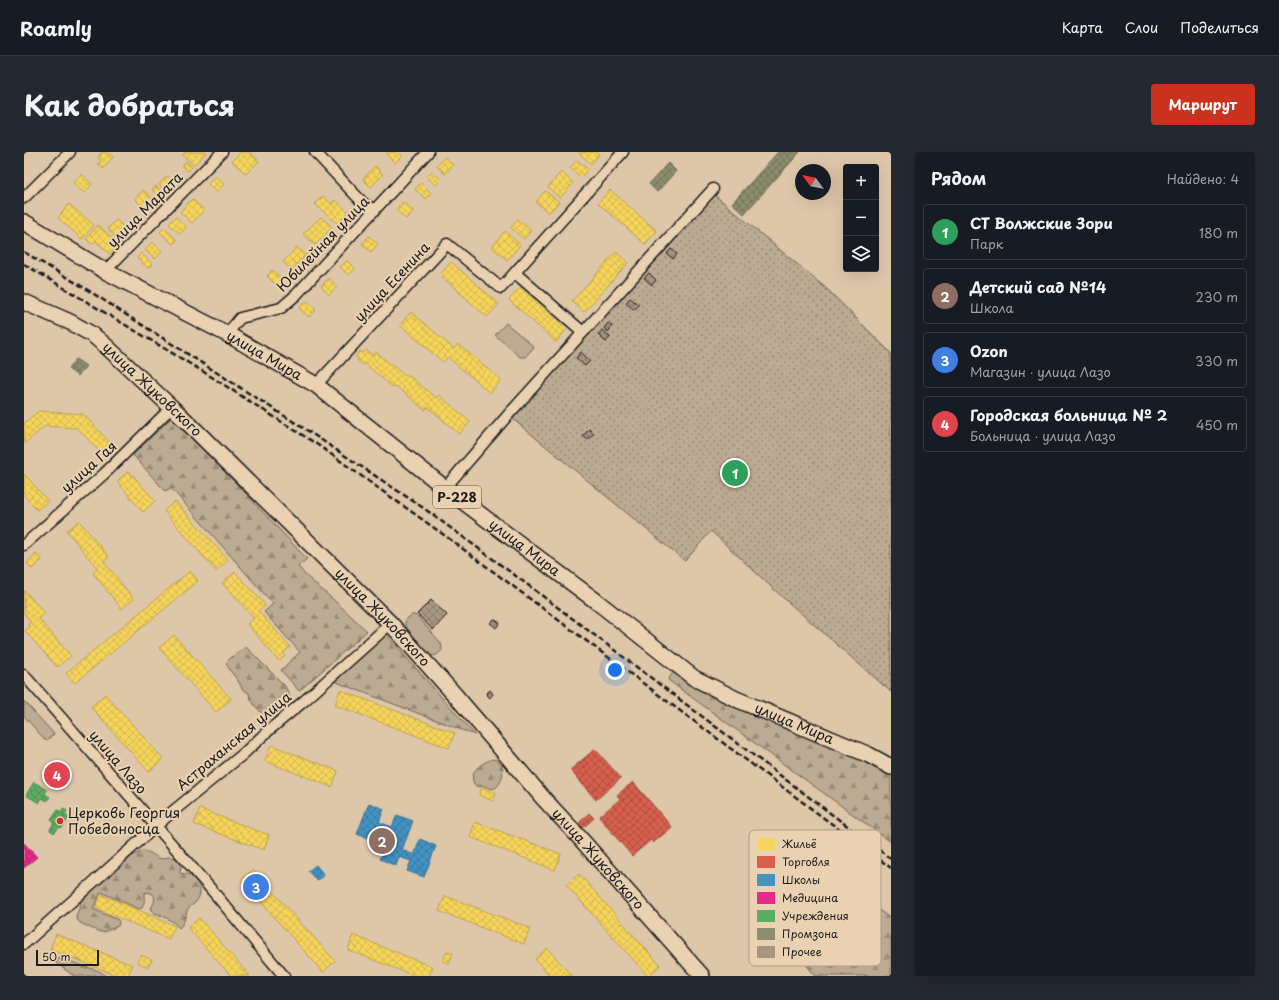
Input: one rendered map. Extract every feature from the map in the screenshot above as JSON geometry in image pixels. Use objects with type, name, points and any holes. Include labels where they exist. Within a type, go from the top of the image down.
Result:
[{"type":"main road","name":"улица Мира","points":[[24,222],[105,272],[227,334],[316,384],[445,488],[596,601],[694,678],[736,700],[869,755],[891,767]]},
{"type":"main road","name":"улица Жуковского","points":[[24,302],[70,322],[93,335],[122,360],[390,623],[455,695],[543,798],[579,836],[696,974]]},
{"type":"street","points":[[24,198],[70,152]]},
{"type":"street","name":"улица Марата","points":[[105,272],[222,152]]},
{"type":"street","points":[[315,152],[364,204],[375,210]]},
{"type":"street","name":"Юбилейная улица","points":[[227,334],[240,318],[280,308],[296,295],[428,152]]},
{"type":"street","name":"улица Есенина","points":[[316,384],[447,244],[500,288],[623,152]]},
{"type":"street","points":[[445,488],[508,415],[713,189]]},
{"type":"street","points":[[515,273],[583,332]]},
{"type":"street","name":"улица Гая","points":[[24,545],[104,474],[171,408]]},
{"type":"street","name":"Астраханская улица","points":[[24,944],[156,826],[242,755],[304,701],[390,623]]},
{"type":"street","name":"улица Лазо","points":[[24,676],[156,826],[284,976]]},
{"type":"green space","points":[[711,192],[828,290],[891,353],[891,692],[779,594],[711,531],[685,561],[508,415]]},
{"type":"green space","points":[[506,323],[534,347],[525,357],[520,357],[495,335]]},
{"type":"green space","points":[[173,416],[307,559],[298,566],[305,575],[367,631],[299,691],[281,670],[300,652],[264,612],[273,604],[171,488],[165,491],[133,455]]},
{"type":"green space","points":[[412,615],[418,617],[441,643],[442,650],[438,654],[433,656],[429,655],[406,627],[405,621]]},
{"type":"green space","points":[[385,633],[475,735],[331,680]]},
{"type":"green space","points":[[246,647],[285,686],[291,699],[267,717],[258,710],[249,693],[242,689],[226,663]]},
{"type":"green space","points":[[674,671],[702,691],[887,770],[891,773],[891,842],[881,835],[881,830],[874,830],[668,680]]},
{"type":"green space","points":[[24,701],[54,734],[46,741],[24,716]]},
{"type":"green space","points":[[493,759],[501,764],[503,773],[501,780],[495,788],[476,786],[472,777],[476,769]]},
{"type":"green space","points":[[143,851],[163,859],[171,857],[176,859],[179,861],[181,866],[180,873],[191,876],[198,885],[200,892],[199,896],[196,902],[189,907],[181,926],[179,928],[171,921],[154,913],[151,908],[154,901],[154,896],[148,892],[144,893],[144,904],[142,908],[139,909],[101,892],[93,909],[118,920],[118,926],[104,932],[100,932],[80,923],[76,918],[81,900],[101,878],[120,867],[134,855]]},
{"type":"green space","points":[[881,912],[891,919],[891,976],[816,976],[807,966],[881,966]]},
{"type":"green space","points":[[60,958],[99,971],[106,976],[74,976],[56,963],[56,960]]},
{"type":"building: Жильё","points":[[102,152],[106,152],[113,157],[103,169],[98,164],[101,160],[98,158]]},
{"type":"building: Жильё","points":[[185,152],[206,152],[194,165],[183,155]]},
{"type":"building: Жильё","points":[[241,152],[249,152],[259,161],[246,174],[232,161]]},
{"type":"building: Жильё","points":[[388,152],[398,152],[402,156],[395,163],[386,154]]},
{"type":"building: Жильё","points":[[579,152],[595,152],[599,155],[591,164]]},
{"type":"building: Жильё","points":[[445,157],[453,165],[445,174],[437,166]]},
{"type":"building: Жильё","points":[[577,160],[588,169],[581,177],[570,168]]},
{"type":"building: Жильё","points":[[186,161],[192,167],[188,171],[182,166]]},
{"type":"building: Жильё","points":[[375,166],[383,174],[371,187],[363,179]]},
{"type":"building: Жильё","points":[[432,171],[441,180],[436,185],[427,177]]},
{"type":"building: Жильё","points":[[561,172],[573,183],[560,198],[548,187]]},
{"type":"building: Жильё","points":[[81,174],[92,184],[84,193],[73,183]]},
{"type":"building: Жильё","points":[[167,176],[176,184],[168,192],[159,185]]},
{"type":"building: Жильё","points":[[215,176],[224,184],[216,192],[208,184]]},
{"type":"building: Жильё","points":[[421,183],[431,193],[426,199],[415,189]]},
{"type":"building: Жильё","points":[[156,186],[165,195],[162,199],[152,190]]},
{"type":"building: Жильё","points":[[143,190],[156,202],[148,211],[135,199]]},
{"type":"building: Жильё","points":[[610,190],[657,231],[645,244],[598,203]]},
{"type":"building: Жильё","points":[[545,191],[559,202],[549,213],[536,202]]},
{"type":"building: Жильё","points":[[323,196],[331,204],[335,200],[348,212],[338,224],[315,204]]},
{"type":"building: Жильё","points":[[192,199],[204,210],[192,223],[180,212]]},
{"type":"building: Жильё","points":[[403,202],[413,211],[406,219],[396,210]]},
{"type":"building: Жильё","points":[[69,204],[94,225],[82,239],[58,218]]},
{"type":"building: Жильё","points":[[176,217],[186,227],[180,234],[169,224]]},
{"type":"building: Жильё","points":[[321,217],[332,227],[315,245],[303,234]]},
{"type":"building: Жильё","points":[[518,219],[531,231],[524,239],[511,228]]},
{"type":"building: Жильё","points":[[116,220],[128,231],[119,241],[108,229]]},
{"type":"building: Жильё","points":[[98,225],[119,244],[110,254],[96,241],[92,244],[86,239]]},
{"type":"building: Жильё","points":[[164,228],[177,240],[173,244],[160,232]]},
{"type":"building: Жильё","points":[[505,231],[520,245],[507,260],[492,247]]},
{"type":"building: Жильё","points":[[369,236],[378,244],[371,252],[362,244]]},
{"type":"building: Жильё","points":[[152,242],[162,251],[155,259],[145,250]]},
{"type":"building: Жильё","points":[[297,247],[306,255],[292,270],[283,262]]},
{"type":"building: Жильё","points":[[616,252],[628,263],[584,312],[572,301]]},
{"type":"building: Жильё","points":[[141,253],[152,264],[148,268],[137,258]]},
{"type":"building: Жильё","points":[[347,261],[355,269],[349,275],[340,267]]},
{"type":"building: Жильё","points":[[451,262],[499,304],[487,317],[440,275]]},
{"type":"building: Жильё","points":[[272,270],[283,280],[277,286],[267,276]]},
{"type":"building: Жильё","points":[[329,278],[337,286],[329,295],[321,286]]},
{"type":"building: Жильё","points":[[521,287],[567,329],[556,342],[509,300]]},
{"type":"building: Жильё","points":[[307,301],[316,310],[309,317],[299,308]]},
{"type":"building: Жильё","points":[[411,312],[454,349],[458,344],[501,380],[490,393],[448,357],[443,362],[400,325]]},
{"type":"building: Жильё","points":[[366,350],[373,356],[376,352],[405,376],[407,374],[436,398],[439,395],[470,422],[459,434],[428,407],[425,410],[396,386],[394,388],[364,363],[363,365],[357,360],[358,359],[356,356],[360,351],[363,353]]},
{"type":"building: Жильё","points":[[39,411],[83,414],[113,446],[103,455],[77,428],[45,426],[24,444],[24,423]]},
{"type":"building: Жильё","points":[[129,471],[155,501],[143,512],[117,481]]},
{"type":"building: Жильё","points":[[24,474],[48,501],[37,510],[24,495]]},
{"type":"building: Жильё","points":[[175,501],[228,560],[216,571],[164,511]]},
{"type":"building: Жильё","points":[[79,521],[109,557],[104,562],[134,599],[122,609],[93,573],[98,569],[67,531]]},
{"type":"building: Жильё","points":[[36,553],[42,560],[32,569],[27,563]]},
{"type":"building: Жильё","points":[[190,571],[198,581],[75,683],[66,673]]},
{"type":"building: Жильё","points":[[235,572],[265,605],[258,611],[290,647],[283,653],[285,656],[279,661],[247,624],[254,618],[222,583]]},
{"type":"building: Жильё","points":[[24,590],[45,614],[39,619],[71,656],[57,667],[25,631],[30,627],[28,624],[31,622],[24,613]]},
{"type":"building: Жильё","points":[[174,635],[231,699],[216,712],[159,648]]},
{"type":"building: Жильё","points":[[340,690],[455,733],[449,748],[335,705]]},
{"type":"building: Жильё","points":[[105,694],[163,759],[149,772],[91,707]]},
{"type":"building: Жильё","points":[[271,745],[338,771],[332,787],[265,761]]},
{"type":"building: Жильё","points":[[482,787],[496,793],[493,801],[479,795]]},
{"type":"building: Жильё","points":[[200,809],[269,835],[264,850],[194,824]]},
{"type":"building: Жильё","points":[[475,822],[561,854],[555,870],[470,837]]},
{"type":"building: Жильё","points":[[253,870],[335,961],[323,972],[241,880]]},
{"type":"building: Жильё","points":[[579,874],[660,965],[648,976],[566,885]]},
{"type":"building: Жильё","points":[[101,894],[175,926],[169,939],[95,908]]},
{"type":"building: Жильё","points":[[445,896],[530,928],[524,944],[439,911]]},
{"type":"building: Жильё","points":[[199,918],[250,976],[231,976],[188,928]]},
{"type":"building: Жильё","points":[[56,934],[132,965],[128,976],[118,976],[50,949]]},
{"type":"building: Жильё","points":[[353,935],[433,967],[429,976],[415,976],[348,950]]},
{"type":"building: Жильё","points":[[547,948],[572,976],[550,976],[535,959]]},
{"type":"building: Жильё","points":[[447,951],[453,953],[449,963],[443,961]]},
{"type":"building: Жильё","points":[[141,955],[152,960],[148,967],[137,962]]},
{"type":"building: Торговля","points":[[595,749],[621,778],[596,800],[570,770]]},
{"type":"building: Торговля","points":[[633,782],[672,827],[653,843],[651,840],[632,856],[599,817],[620,799],[617,795]]},
{"type":"building: Торговля","points":[[589,813],[594,818],[583,828],[579,823]]},
{"type":"building: Школы","points":[[369,803],[384,809],[379,822],[392,827],[397,815],[413,821],[402,850],[414,855],[420,839],[436,846],[424,877],[407,871],[411,861],[399,857],[396,866],[380,859],[390,834],[377,828],[372,840],[357,834]]},
{"type":"building: Школы","points":[[316,865],[324,875],[317,881],[308,871]]},
{"type":"building: Медицина","points":[[24,843],[37,857],[24,868]]},
{"type":"building: Учреждения","points":[[34,782],[47,790],[45,794],[50,797],[47,801],[42,798],[39,803],[26,795]]},
{"type":"building: Учреждения","name":"Церковь Георгия Победоносца","points":[[63,808],[67,811],[65,814],[69,817],[62,828],[60,827],[54,833],[50,830],[54,822],[51,820],[58,810],[61,812]]},
{"type":"building: Промзона","points":[[778,152],[800,152],[744,214],[732,203]]},
{"type":"building: Промзона","points":[[668,163],[676,171],[657,192],[649,184]]},
{"type":"building: Промзона","points":[[76,359],[86,366],[78,376],[68,369]]},
{"type":"building: Прочее","points":[[671,249],[677,254],[673,259],[667,254]]},
{"type":"building: Прочее","points":[[649,273],[656,280],[652,285],[644,278]]},
{"type":"building: Прочее","points":[[630,298],[639,305],[634,310],[626,303]]},
{"type":"building: Прочее","points":[[608,323],[612,326],[608,332],[604,328]]},
{"type":"building: Прочее","points":[[602,330],[610,337],[606,342],[598,335]]},
{"type":"building: Прочее","points":[[581,352],[590,361],[585,366],[576,358]]},
{"type":"building: Прочее","points":[[589,429],[594,433],[588,440],[583,436]]},
{"type":"building: Прочее","points":[[431,600],[447,615],[433,630],[417,614]]},
{"type":"building: Прочее","points":[[494,619],[500,623],[496,628],[490,623]]},
{"type":"building: Прочее","points":[[490,690],[493,694],[490,698],[486,694]]},
{"type":"railway","points":[[24,252],[83,287],[308,431],[425,509],[853,830]]},
{"type":"railway","points":[[24,264],[207,374],[318,445],[451,540],[840,830]]},
{"type":"railway","points":[[881,851],[891,859]]},
{"type":"railway","points":[[881,861],[891,868]]},
{"type":"place","name":"СТ Волжские Зори","points":[[735,473]]},
{"type":"place","name":"Городская больница № 2","points":[[57,775]]},
{"type":"place","name":"Церковь Георгия Победоносца","points":[[60,821]]},
{"type":"place","name":"Детский сад №14","points":[[382,841]]},
{"type":"place","name":"Ozon","points":[[256,887]]}]
